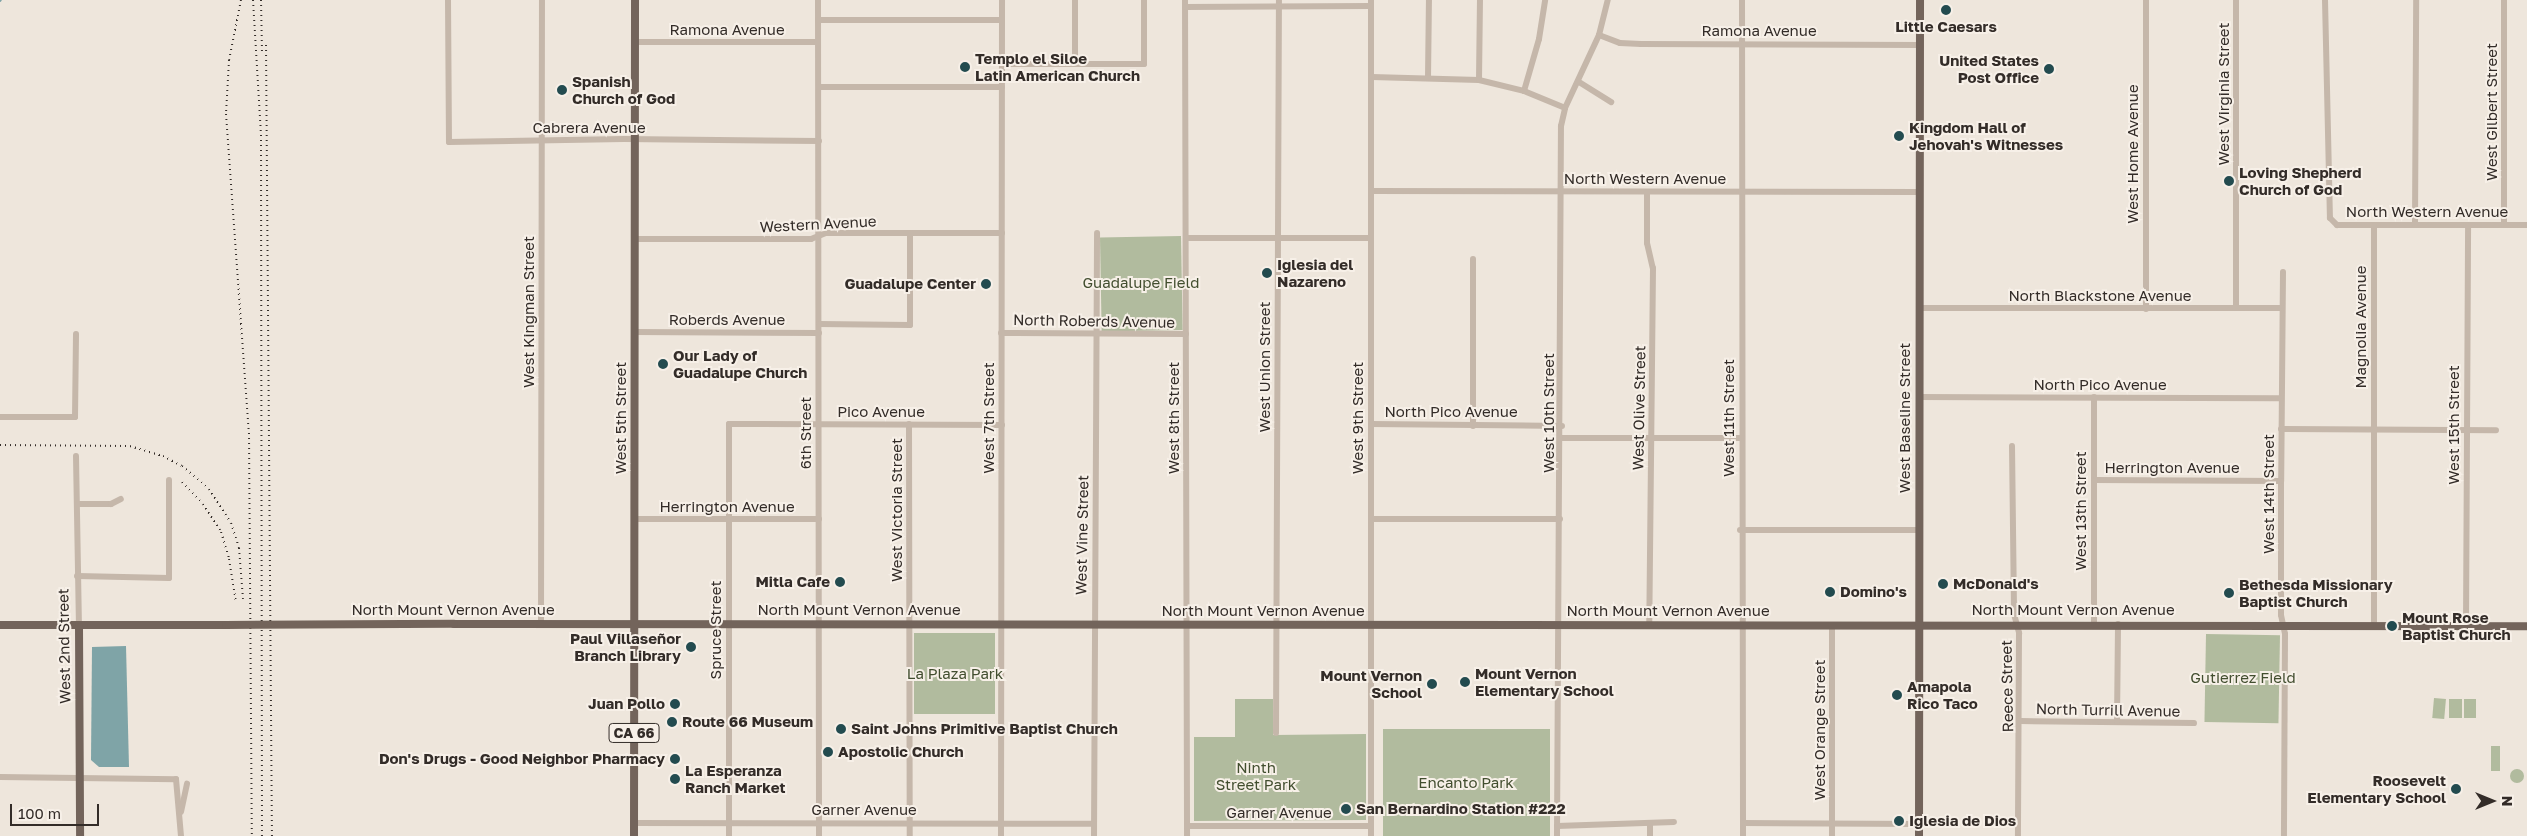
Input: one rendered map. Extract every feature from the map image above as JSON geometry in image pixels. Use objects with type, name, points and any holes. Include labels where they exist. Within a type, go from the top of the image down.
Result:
[{"type":"main road","name":"West 5th Street","points":[[634,836],[635,0]]},
{"type":"main road","name":"West Baseline Street","points":[[1919,836],[1920,0]]},
{"type":"main road","name":"North Mount Vernon Avenue","points":[[0,625],[79,627],[541,623],[819,623],[1186,625],[2374,624],[2527,626]]},
{"type":"main road","name":"West 2nd Street","points":[[79,627],[80,836]]},
{"type":"street","name":"Cabrera Avenue","points":[[448,0],[449,142],[818,141]]},
{"type":"street","name":"West Kingman Street","points":[[541,623],[542,0]]},
{"type":"street","name":"6th Street","points":[[818,0],[819,836]]},
{"type":"street","name":"West 7th Street","points":[[1001,836],[1003,624],[1002,0]]},
{"type":"street","points":[[1075,0],[1075,62]]},
{"type":"street","points":[[1002,64],[1075,62],[1144,64],[1144,0]]},
{"type":"street","points":[[1428,0],[1428,78]]},
{"type":"street","points":[[1479,80],[1480,0]]},
{"type":"street","points":[[1524,91],[1539,39],[1545,0]]},
{"type":"street","name":"West 10th Street","points":[[1558,836],[1558,625],[1562,438],[1561,191],[1565,108],[1579,82],[1599,35],[1608,0]]},
{"type":"street","name":"West 11th Street","points":[[1742,0],[1740,625],[1743,836]]},
{"type":"street","name":"West Home Avenue","points":[[2146,0],[2146,309]]},
{"type":"street","name":"West Virginia Street","points":[[2236,0],[2236,308]]},
{"type":"street","name":"North Western Avenue","points":[[2325,0],[2330,218],[2337,225],[2527,225]]},
{"type":"street","points":[[2415,225],[2416,0]]},
{"type":"street","name":"West Gilbert Street","points":[[2504,0],[2504,224]]},
{"type":"street","name":"West Union Street","points":[[1276,734],[1279,3]]},
{"type":"street","points":[[1185,4],[1371,3]]},
{"type":"street","name":"West 9th Street","points":[[1371,3],[1371,836]]},
{"type":"street","name":"West 8th Street","points":[[1185,4],[1187,836]]},
{"type":"street","points":[[818,20],[1002,20]]},
{"type":"street","name":"Ramona Avenue","points":[[1599,35],[1620,43],[1920,45]]},
{"type":"street","name":"Ramona Avenue","points":[[635,42],[818,42]]},
{"type":"street","points":[[1372,78],[1479,80],[1524,91],[1565,108]]},
{"type":"street","points":[[1579,82],[1611,102]]},
{"type":"street","points":[[818,87],[1002,87]]},
{"type":"street","name":"North Western Avenue","points":[[1371,191],[1920,192]]},
{"type":"street","name":"West Olive Street","points":[[1647,192],[1647,243],[1653,268],[1649,625]]},
{"type":"street","name":"Magnolia Avenue","points":[[2374,225],[2374,624]]},
{"type":"street","name":"West 15th Street","points":[[2466,626],[2468,225]]},
{"type":"street","name":"Western Avenue","points":[[634,239],[811,240],[826,233],[1002,233]]},
{"type":"street","points":[[818,324],[910,325],[910,233]]},
{"type":"street","name":"West Vine Street","points":[[1094,836],[1097,234]]},
{"type":"street","points":[[1186,238],[1371,238]]},
{"type":"street","points":[[1472,259],[1472,426]]},
{"type":"street","name":"West 14th Street","points":[[2283,272],[2280,481],[2284,836]]},
{"type":"street","name":"North Blackstone Avenue","points":[[1919,308],[2281,308]]},
{"type":"street","name":"Roberds Avenue","points":[[634,332],[818,333]]},
{"type":"street","name":"North Roberds Avenue","points":[[1002,333],[1097,332],[1186,334]]},
{"type":"street","points":[[0,417],[75,416],[76,334]]},
{"type":"street","name":"North Pico Avenue","points":[[1919,397],[2280,398]]},
{"type":"street","name":"West 13th Street","points":[[2094,397],[2094,624]]},
{"type":"street","name":"Pico Avenue","points":[[729,424],[1002,425]]},
{"type":"street","name":"Spruce Street","points":[[729,424],[729,836]]},
{"type":"street","name":"West Victoria Street","points":[[909,424],[910,836]]},
{"type":"street","name":"North Pico Avenue","points":[[1371,424],[1562,426]]},
{"type":"street","points":[[2281,430],[2496,430]]},
{"type":"street","points":[[1562,438],[1742,438]]},
{"type":"street","name":"Reece Street","points":[[2012,446],[2014,614],[2020,721],[2018,836]]},
{"type":"street","name":"West 2nd Street","points":[[76,456],[79,627]]},
{"type":"street","points":[[77,576],[169,578],[169,480]]},
{"type":"street","name":"Herrington Avenue","points":[[2094,480],[2280,481]]},
{"type":"street","points":[[77,504],[111,504],[121,499]]},
{"type":"street","name":"Herrington Avenue","points":[[634,519],[819,519]]},
{"type":"street","points":[[1371,519],[1560,519]]},
{"type":"street","points":[[1740,530],[1919,530]]},
{"type":"street","points":[[2117,722],[2118,624]]},
{"type":"street","name":"West Orange Street","points":[[1832,625],[1832,836]]},
{"type":"street","name":"North Turrill Avenue","points":[[2020,721],[2194,723]]},
{"type":"street","points":[[0,777],[176,779],[181,836]]},
{"type":"street","points":[[180,816],[187,784]]},
{"type":"street","points":[[1558,826],[1674,822]]},
{"type":"street","name":"Garner Avenue","points":[[634,823],[1094,824]]},
{"type":"street","points":[[1650,823],[1650,836]]},
{"type":"street","points":[[1743,823],[1919,824]]},
{"type":"street","name":"Garner Avenue","points":[[1187,826],[1371,826]]},
{"type":"green space","name":"Guadalupe Field","points":[[1181,236],[1183,330],[1102,331],[1100,237]]},
{"type":"green space","name":"La Plaza Park","points":[[914,633],[995,633],[995,714],[914,714]]},
{"type":"green space","name":"Gutierrez Field","points":[[2206,634],[2280,635],[2278,723],[2204,722]]},
{"type":"green space","points":[[2434,698],[2446,699],[2444,719],[2432,718]]},
{"type":"green space","name":"Ninth Street Park","points":[[1235,699],[1273,699],[1273,735],[1366,734],[1366,820],[1194,821],[1194,737],[1235,737]]},
{"type":"green space","points":[[2449,699],[2462,699],[2462,718],[2449,718]]},
{"type":"green space","points":[[2464,699],[2476,699],[2476,718],[2464,718]]},
{"type":"green space","name":"Encanto Park","points":[[1383,729],[1550,729],[1550,836],[1383,836]]},
{"type":"green space","points":[[2491,746],[2500,746],[2500,771],[2491,771]]},
{"type":"green space","points":[[2517,769],[2522,771],[2524,776],[2522,781],[2517,783],[2512,781],[2510,776],[2512,771]]},
{"type":"water","points":[[126,646],[129,767],[99,767],[91,760],[92,647]]},
{"type":"railway","points":[[241,0],[229,60],[226,114],[249,433],[252,836]]},
{"type":"railway","points":[[253,0],[261,135],[262,836]]},
{"type":"railway","points":[[261,0],[262,52]]},
{"type":"railway","points":[[266,45],[272,836]]},
{"type":"railway","points":[[0,445],[130,446],[163,456],[182,466],[209,489],[231,523],[239,548],[243,599]]},
{"type":"railway","points":[[182,482],[203,504],[221,532],[229,559],[236,602]]},
{"type":"place","name":"Little Caesars","points":[[1946,10]]},
{"type":"place","name":"Templo el Siloe Latin American Church","points":[[965,67]]},
{"type":"place","name":"United States Post Office","points":[[2049,69]]},
{"type":"place","name":"Spanish Church of God","points":[[562,90]]},
{"type":"place","name":"Kingdom Hall of Jehovah's Witnesses","points":[[1899,136]]},
{"type":"place","name":"Loving Shepherd Church of God","points":[[2229,181]]},
{"type":"place","name":"Iglesia del Nazareno","points":[[1267,273]]},
{"type":"place","name":"Guadalupe Center","points":[[986,284]]},
{"type":"place","name":"Our Lady of Guadalupe Church","points":[[663,364]]},
{"type":"place","name":"Mitla Cafe","points":[[840,582]]},
{"type":"place","name":"McDonald's","points":[[1943,584]]},
{"type":"place","name":"Domino's","points":[[1830,592]]},
{"type":"place","name":"Bethesda Missionary Baptist Church","points":[[2229,593]]},
{"type":"place","name":"Mount Rose Baptist Church","points":[[2392,626]]},
{"type":"place","name":"Paul Villaseñor Branch Library","points":[[691,647]]},
{"type":"place","name":"Mount Vernon Elementary School","points":[[1465,682]]},
{"type":"place","name":"Mount Vernon School","points":[[1432,684]]},
{"type":"place","name":"Amapola Rico Taco","points":[[1897,695]]},
{"type":"place","name":"Juan Pollo","points":[[675,704]]},
{"type":"place","name":"Route 66 Museum","points":[[672,722]]},
{"type":"place","name":"Saint Johns Primitive Baptist Church","points":[[841,729]]},
{"type":"place","name":"Apostolic Church","points":[[828,752]]},
{"type":"place","name":"Don's Drugs - Good Neighbor Pharmacy","points":[[675,759]]},
{"type":"place","name":"La Esperanza Ranch Market","points":[[675,779]]},
{"type":"place","name":"Roosevelt Elementary School","points":[[2456,789]]},
{"type":"place","name":"San Bernardino Station #222","points":[[1346,809]]},
{"type":"place","name":"Iglesia de Dios","points":[[1899,821]]}]
